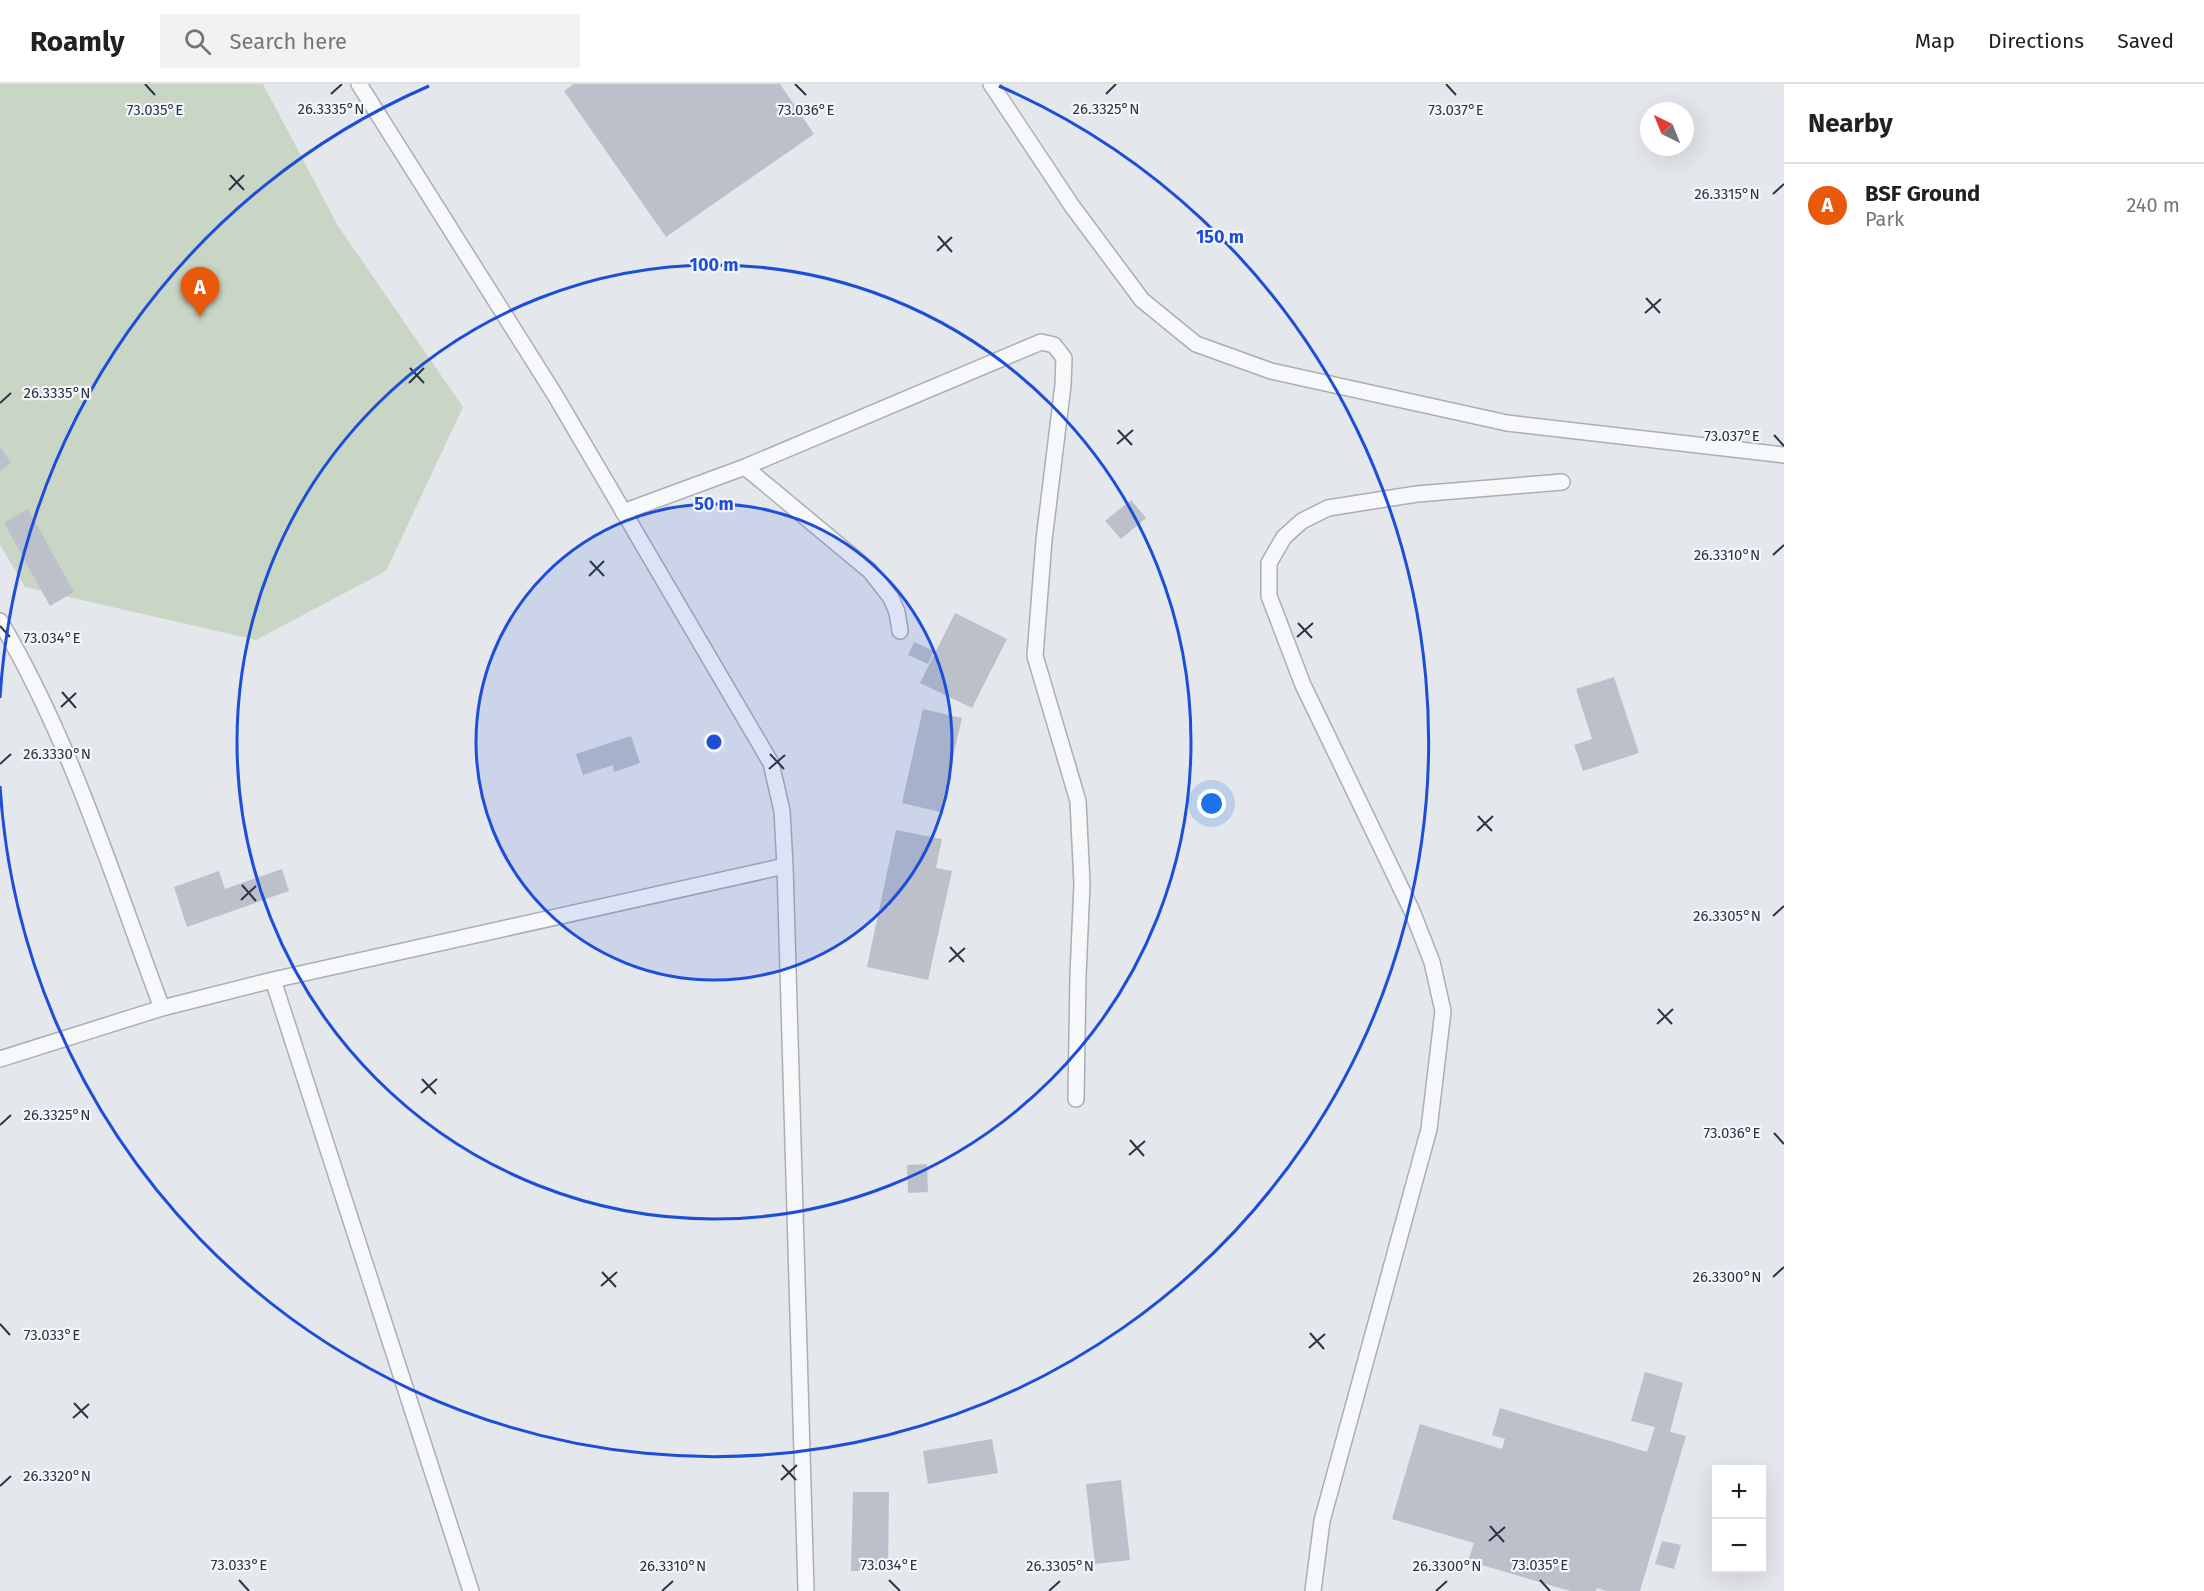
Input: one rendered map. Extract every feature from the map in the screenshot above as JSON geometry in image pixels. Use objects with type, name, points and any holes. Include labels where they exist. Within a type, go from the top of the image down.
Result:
[{"type":"lane","points":[[359,84],[555,395],[771,763],[782,811],[785,866],[806,1591]]},
{"type":"lane","points":[[991,84],[1072,206],[1142,300],[1196,344],[1272,370],[1507,423],[1784,455]]},
{"type":"lane","points":[[623,512],[745,467],[1041,342],[1054,345],[1064,358],[1063,385],[1044,540],[1035,657],[1078,801],[1082,884],[1076,1099]]},
{"type":"lane","points":[[745,467],[870,571],[891,598],[897,612],[900,631]]},
{"type":"lane","points":[[1313,1591],[1322,1521],[1429,1129],[1443,1011],[1432,962],[1412,911],[1303,685],[1269,596],[1269,563],[1284,537],[1302,521],[1328,508],[1417,494],[1562,482]]},
{"type":"lane","points":[[0,621],[38,689],[75,775],[162,1008]]},
{"type":"lane","points":[[0,1059],[162,1008],[273,980],[785,866]]},
{"type":"lane","points":[[273,980],[471,1591]]},
{"type":"green space","points":[[0,84],[263,84],[338,226],[463,407],[386,571],[256,640],[25,587],[0,545]]},
{"type":"building","points":[[574,84],[780,84],[814,134],[666,237],[564,91]]},
{"type":"building","points":[[0,447],[11,463],[0,471]]},
{"type":"building","points":[[1131,500],[1146,518],[1121,539],[1105,521]]},
{"type":"building","points":[[28,509],[74,592],[50,606],[4,523]]},
{"type":"building","points":[[955,613],[1007,639],[972,708],[920,683]]},
{"type":"building","points":[[914,642],[934,651],[928,664],[908,655]]},
{"type":"building","points":[[1614,677],[1639,753],[1583,771],[1574,745],[1592,739],[1576,689]]},
{"type":"building","points":[[923,709],[962,718],[940,812],[902,803]]},
{"type":"building","points":[[631,736],[640,763],[614,772],[613,765],[583,775],[576,754]]},
{"type":"building","points":[[896,830],[942,839],[936,868],[952,871],[928,980],[867,967]]},
{"type":"building","points":[[282,869],[289,891],[187,927],[174,887],[219,871],[225,889]]},
{"type":"building","points":[[927,1164],[928,1192],[908,1193],[907,1165]]},
{"type":"building","points":[[1645,1372],[1683,1383],[1670,1432],[1686,1436],[1640,1591],[1607,1591],[1597,1588],[1596,1591],[1570,1591],[1468,1561],[1474,1543],[1392,1519],[1420,1424],[1502,1449],[1505,1439],[1492,1435],[1500,1408],[1647,1452],[1655,1427],[1631,1421]]},
{"type":"building","points":[[992,1439],[998,1473],[928,1484],[923,1451]]},
{"type":"building","points":[[1121,1480],[1130,1560],[1095,1564],[1086,1484]]},
{"type":"building","points":[[853,1492],[889,1492],[888,1571],[851,1571]]},
{"type":"building","points":[[1662,1541],[1681,1545],[1674,1569],[1655,1564]]},
{"type":"place","name":"BSF Ground","points":[[200,317]]}]
